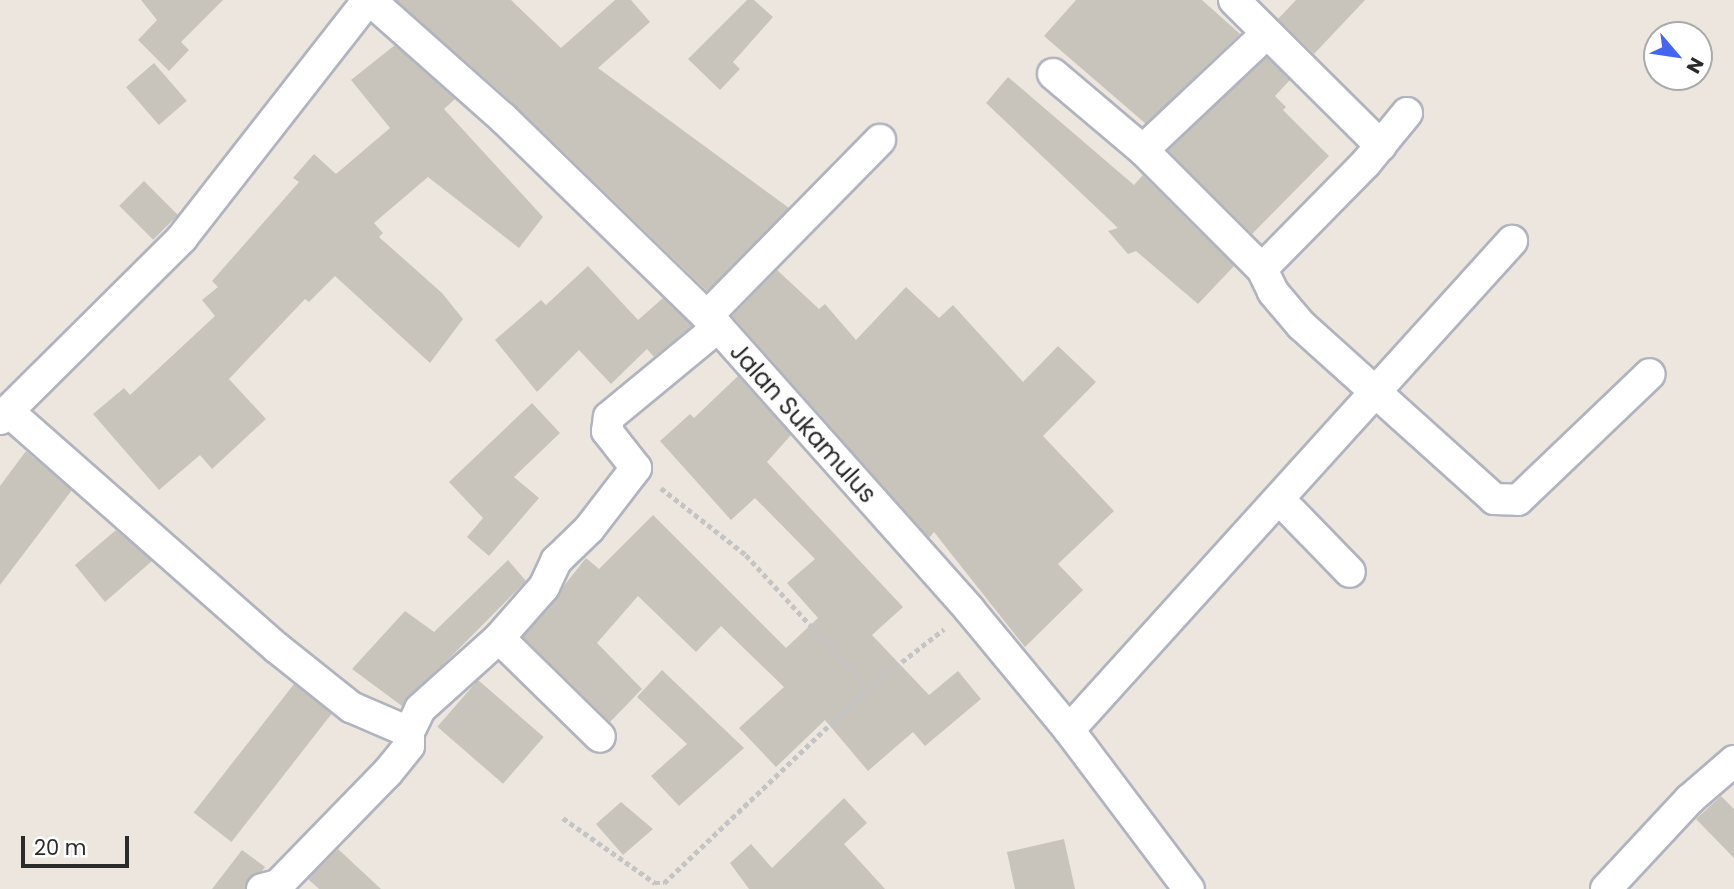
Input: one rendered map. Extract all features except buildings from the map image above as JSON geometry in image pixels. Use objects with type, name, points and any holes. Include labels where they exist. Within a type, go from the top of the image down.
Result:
[{"type":"street","name":"Jalan Sukamulus","points":[[370,0],[503,118],[712,322],[969,609],[1069,730],[1189,889]]},
{"type":"street","points":[[370,0],[182,238],[5,416],[277,648],[351,707],[409,732]]},
{"type":"street","points":[[1143,150],[1255,12],[1381,146]]},
{"type":"street","points":[[1053,74],[1143,150],[1262,269],[1273,292],[1301,325],[1376,388],[1493,499],[1518,500],[1650,374]]},
{"type":"street","points":[[1262,269],[1381,146],[1407,113]]},
{"type":"street","points":[[262,889],[278,885],[370,791],[409,746],[409,732],[420,709],[499,638],[544,587],[556,561],[589,529],[636,468],[607,431],[609,417],[712,322],[880,140]]},
{"type":"street","points":[[1069,730],[1512,241]]},
{"type":"street","points":[[1280,500],[1350,572]]},
{"type":"street","points":[[499,638],[600,737]]},
{"type":"street","points":[[1606,889],[1690,799],[1734,761]]},
{"type":"path","points":[[636,468],[746,555],[868,688]]},
{"type":"path","points":[[564,818],[655,883],[664,883],[868,688],[969,609]]}]
